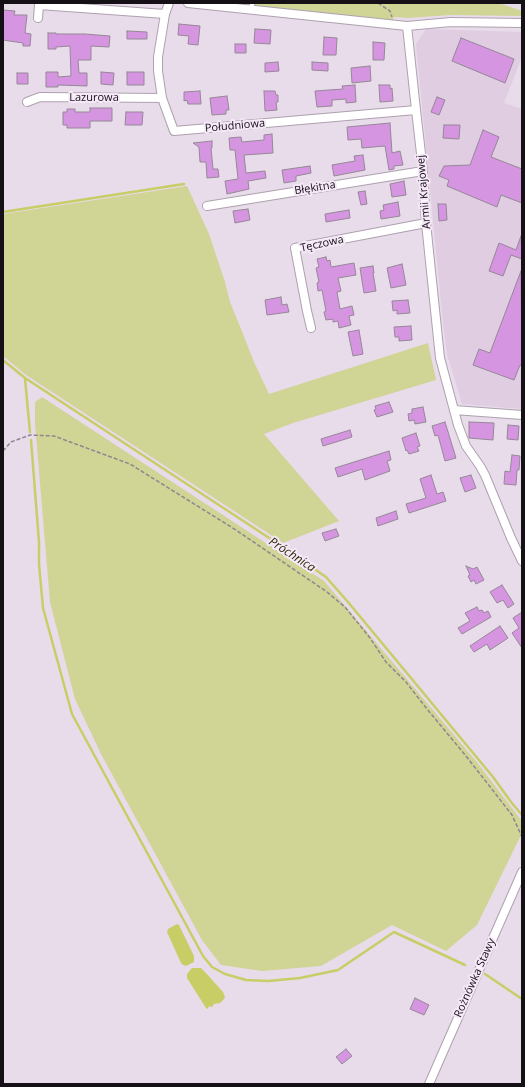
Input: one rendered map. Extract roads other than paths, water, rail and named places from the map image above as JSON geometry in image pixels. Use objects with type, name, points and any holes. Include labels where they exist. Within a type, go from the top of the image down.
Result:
[{"type":"street","points":[[38,18],[39,5],[165,14],[169,3]]},
{"type":"street","points":[[188,3],[252,6],[408,26],[447,22],[522,23]]},
{"type":"street","name":"Południowa","points":[[165,14],[157,64],[162,98],[174,131],[416,110]]},
{"type":"street","name":"Armii Krajowej","points":[[408,26],[440,358],[458,425],[466,446],[485,476],[522,561]]},
{"type":"street","name":"Lazurowa","points":[[27,102],[40,98],[162,98]]},
{"type":"street","name":"Błękitna","points":[[207,206],[423,170]]},
{"type":"street","name":"Tęczowa","points":[[311,328],[306,311],[296,248],[426,223]]},
{"type":"street","points":[[454,410],[522,415]]},
{"type":"street","name":"Rożnówka Stawy","points":[[429,1084],[522,872]]},
{"type":"waterway","points":[[3,212],[184,184]]},
{"type":"waterway","name":"Próchnica","points":[[3,360],[25,378],[283,547],[326,577],[493,777],[522,815]]},
{"type":"waterway","points":[[25,379],[30,432]]},
{"type":"waterway","points":[[31,440],[43,608],[72,714],[203,956],[212,967],[225,974],[246,980],[268,981],[300,978],[338,970],[394,932],[465,965]]},
{"type":"waterway","points":[[485,974],[522,999]]}]
